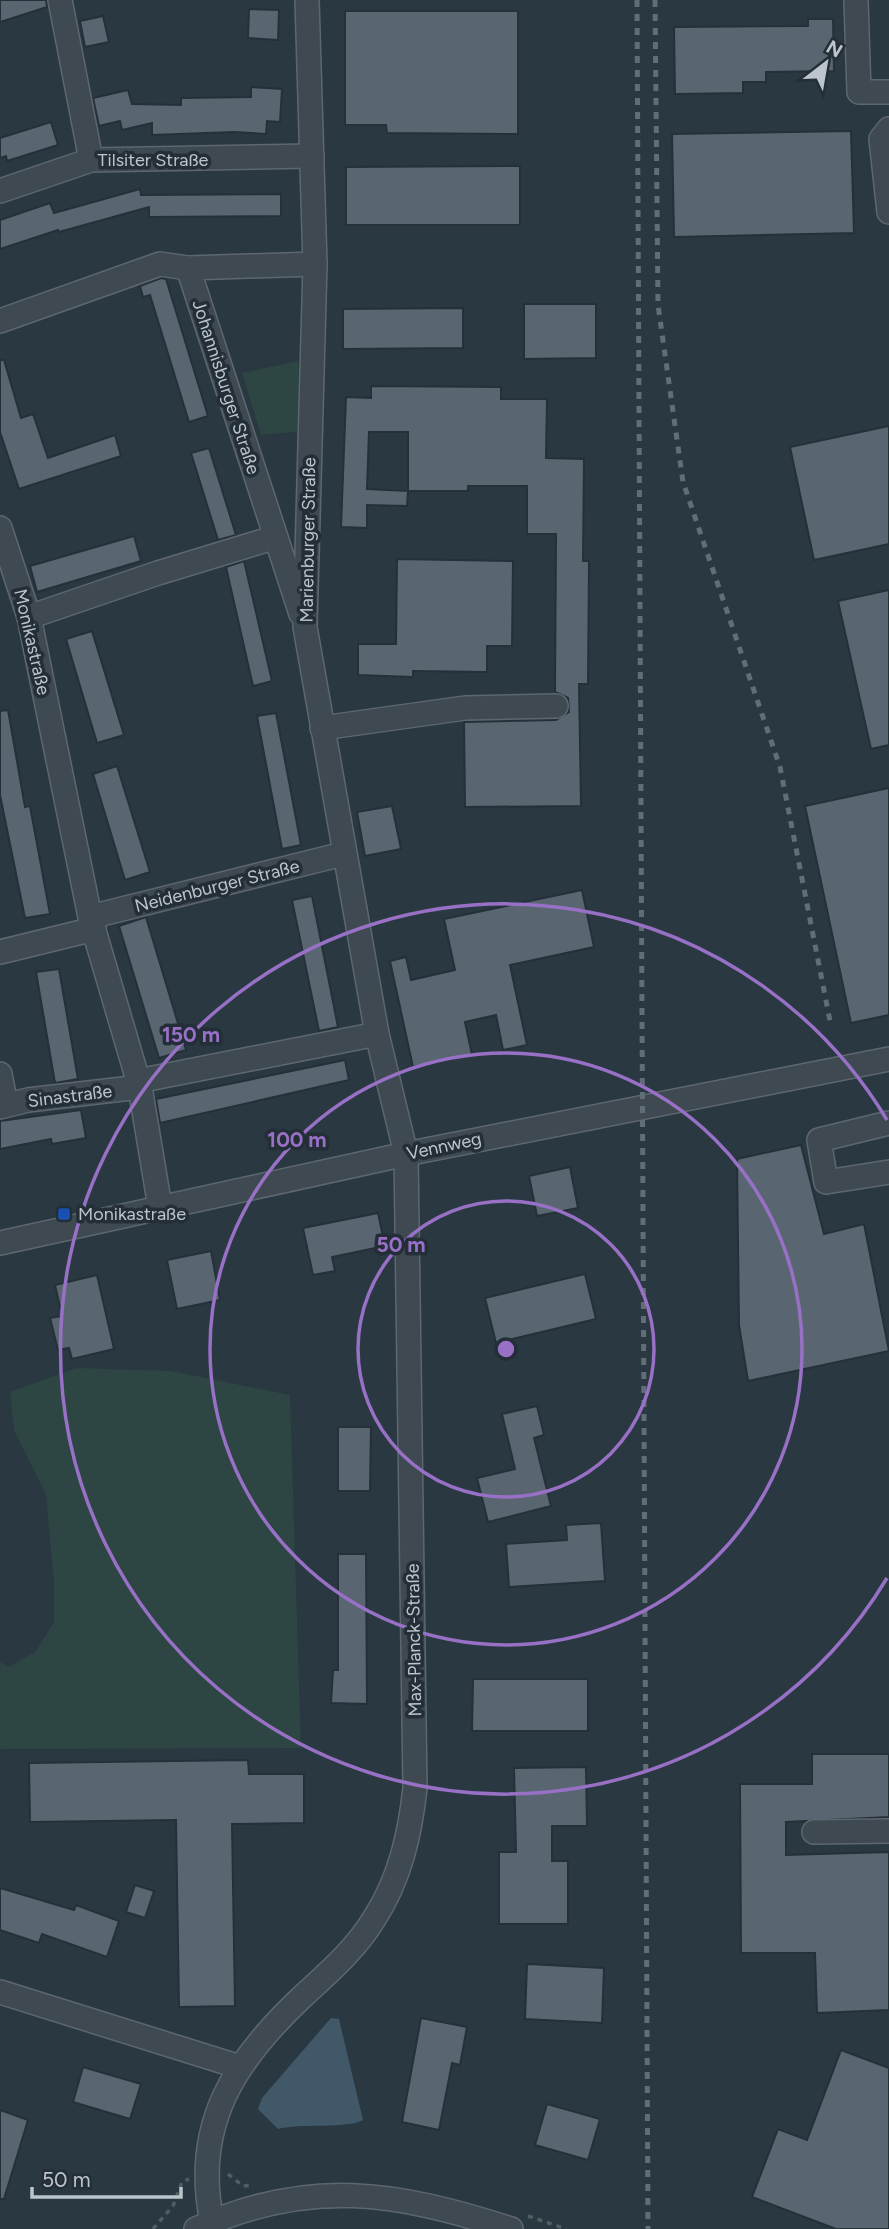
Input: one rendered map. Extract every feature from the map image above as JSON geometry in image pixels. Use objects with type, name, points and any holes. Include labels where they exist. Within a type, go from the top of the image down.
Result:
[{"type":"street","points":[[60,0],[91,160]]},
{"type":"street","name":"Marienburger Straße","points":[[307,0],[315,264],[305,627],[343,854],[377,1034],[406,1154]]},
{"type":"street","points":[[856,0],[859,92],[889,92]]},
{"type":"street","points":[[889,129],[881,139],[889,212]]},
{"type":"street","name":"Tilsiter Straße","points":[[0,191],[91,160],[312,156]]},
{"type":"street","points":[[0,321],[160,264],[188,268],[315,264]]},
{"type":"street","name":"Johannisburger Straße","points":[[188,268],[273,538],[305,627]]},
{"type":"street","name":"Monikastraße","points":[[0,528],[29,617],[92,923],[139,1084],[160,1207]]},
{"type":"street","points":[[29,617],[158,573],[273,538]]},
{"type":"street","points":[[322,728],[465,708],[556,706]]},
{"type":"street","name":"Neidenburger Straße","points":[[0,952],[92,923],[343,854]]},
{"type":"street","name":"Sinastraße","points":[[3,1106],[139,1084],[377,1034]]},
{"type":"street","name":"Vennweg","points":[[0,1243],[406,1154],[889,1059]]},
{"type":"street","points":[[0,1073],[3,1106]]},
{"type":"street","points":[[889,1123],[819,1140],[826,1182],[889,1172]]},
{"type":"street","name":"Max-Planck-Straße","points":[[204,2225],[212,2127],[223,2094],[263,2037],[356,1945],[375,1919],[402,1859],[411,1827],[416,1738],[406,1154]]},
{"type":"street","points":[[814,1832],[889,1831]]},
{"type":"street","points":[[0,1992],[240,2067]]},
{"type":"street","points":[[204,2225],[242,2209],[289,2199],[362,2194],[402,2199],[511,2229]]},
{"type":"green space","points":[[298,361],[305,431],[261,435],[242,373]]},
{"type":"green space","points":[[76,1368],[171,1371],[290,1395],[301,1748],[0,1749],[0,1662],[9,1667],[36,1651],[54,1622],[54,1583],[46,1495],[14,1430],[10,1392]]},
{"type":"water","points":[[331,2018],[339,2019],[363,2120],[347,2124],[278,2129],[258,2109],[262,2098]]},
{"type":"building","points":[[0,0],[46,0],[47,7],[0,22]]},
{"type":"building","points":[[249,9],[279,10],[278,40],[248,38]]},
{"type":"building","points":[[345,11],[518,11],[518,134],[387,133],[386,125],[345,125]]},
{"type":"building","points":[[103,16],[109,42],[85,47],[80,21]]},
{"type":"building","points":[[808,19],[833,19],[834,71],[766,72],[766,82],[743,82],[743,93],[675,94],[674,27],[808,26]]},
{"type":"building","points":[[251,87],[282,89],[280,122],[267,121],[266,134],[234,132],[152,135],[152,123],[122,130],[120,121],[99,126],[93,98],[128,90],[132,104],[181,105],[181,98],[251,97]]},
{"type":"building","points":[[51,122],[58,145],[7,161],[6,156],[0,158],[0,138]]},
{"type":"building","points":[[851,131],[854,233],[674,237],[672,134]]},
{"type":"building","points":[[520,166],[520,225],[346,225],[346,167]]},
{"type":"building","points":[[140,189],[141,195],[281,194],[281,216],[149,217],[149,207],[59,232],[58,230],[0,249],[0,220],[50,203],[54,213]]},
{"type":"building","points":[[161,278],[166,279],[208,416],[189,422],[150,295],[143,297],[140,286]]},
{"type":"building","points":[[524,304],[596,304],[596,358],[524,359]]},
{"type":"building","points":[[463,308],[463,348],[343,349],[343,309]]},
{"type":"building","points":[[0,360],[4,360],[21,418],[33,414],[48,458],[115,435],[121,456],[19,489],[0,432]]},
{"type":"building","points":[[371,386],[501,387],[501,399],[547,399],[546,458],[584,459],[583,561],[589,561],[588,684],[579,684],[581,806],[465,807],[464,722],[556,720],[569,712],[568,698],[555,692],[556,534],[527,534],[527,486],[468,486],[468,491],[408,491],[407,506],[367,505],[367,528],[341,527],[346,397],[371,398]],"holes":[[[369,432],[408,432],[408,491],[367,489]]]},
{"type":"building","points":[[889,426],[889,544],[814,560],[790,447]]},
{"type":"building","points":[[209,448],[236,535],[218,540],[191,453]]},
{"type":"building","points":[[134,536],[141,561],[37,592],[30,566]]},
{"type":"building","points":[[397,559],[513,561],[512,646],[487,646],[487,672],[413,671],[413,677],[358,675],[358,644],[396,644]]},
{"type":"building","points":[[244,561],[272,681],[253,686],[226,567]]},
{"type":"building","points":[[889,590],[889,745],[871,749],[838,601]]},
{"type":"building","points":[[92,631],[124,735],[97,743],[66,639]]},
{"type":"building","points":[[8,710],[25,807],[30,806],[50,914],[25,918],[0,795],[0,711]]},
{"type":"building","points":[[276,713],[301,845],[282,849],[257,716]]},
{"type":"building","points":[[117,766],[150,872],[125,880],[93,774]]},
{"type":"building","points":[[889,788],[889,1015],[851,1023],[805,806]]},
{"type":"building","points":[[392,806],[401,849],[365,856],[357,812]]},
{"type":"building","points":[[582,890],[594,947],[510,965],[527,1045],[503,1050],[496,1015],[465,1022],[472,1055],[413,1067],[390,961],[406,957],[411,980],[455,970],[444,919]]},
{"type":"building","points":[[312,896],[338,1027],[319,1031],[292,900]]},
{"type":"building","points":[[146,917],[186,1050],[159,1058],[119,926]]},
{"type":"building","points":[[59,969],[78,1079],[55,1083],[36,972]]},
{"type":"building","points":[[345,1060],[349,1080],[160,1123],[156,1099]]},
{"type":"building","points":[[81,1110],[86,1138],[52,1144],[51,1139],[0,1149],[0,1121]]},
{"type":"building","points":[[801,1145],[824,1234],[864,1224],[889,1351],[748,1381],[739,1325],[737,1159]]},
{"type":"building","points":[[570,1167],[578,1208],[537,1216],[529,1176]]},
{"type":"building","points":[[378,1213],[385,1246],[332,1257],[335,1271],[313,1275],[303,1228]]},
{"type":"building","points":[[211,1251],[220,1300],[177,1309],[167,1260]]},
{"type":"building","points":[[585,1274],[596,1319],[496,1343],[485,1298]]},
{"type":"building","points":[[97,1275],[114,1349],[72,1359],[69,1348],[58,1350],[50,1318],[62,1316],[55,1285]]},
{"type":"building","points":[[537,1406],[544,1435],[534,1438],[551,1506],[488,1522],[477,1478],[515,1469],[502,1414]]},
{"type":"building","points":[[338,1427],[371,1427],[370,1491],[338,1491]]},
{"type":"building","points":[[601,1523],[605,1581],[509,1587],[506,1544],[567,1540],[566,1525]]},
{"type":"building","points":[[338,1554],[366,1554],[367,1704],[331,1703],[333,1670],[338,1670]]},
{"type":"building","points":[[473,1679],[588,1679],[588,1731],[472,1731]]},
{"type":"building","points":[[812,1754],[889,1754],[889,1817],[786,1822],[786,1855],[889,1852],[889,2010],[817,2013],[815,1953],[741,1953],[740,1784],[812,1784]]},
{"type":"building","points":[[248,1760],[249,1774],[304,1774],[304,1823],[232,1824],[235,2006],[179,2007],[176,1820],[30,1822],[29,1763]]},
{"type":"building","points":[[586,1767],[587,1826],[552,1826],[552,1861],[568,1861],[568,1924],[499,1924],[499,1852],[516,1852],[514,1768]]},
{"type":"building","points":[[135,1885],[154,1891],[145,1918],[126,1912]]},
{"type":"building","points":[[0,1888],[74,1910],[76,1905],[119,1921],[107,1957],[42,1934],[39,1943],[0,1930]]},
{"type":"building","points":[[527,1964],[604,1968],[602,2023],[525,2019]]},
{"type":"building","points":[[421,2018],[467,2027],[460,2065],[452,2063],[439,2130],[402,2122]]},
{"type":"building","points":[[841,2050],[889,2068],[889,2229],[836,2229],[752,2197],[778,2129],[807,2140]]},
{"type":"building","points":[[83,2067],[141,2084],[130,2119],[73,2102]]},
{"type":"building","points":[[547,2104],[600,2119],[588,2160],[535,2145]]},
{"type":"building","points":[[0,2110],[28,2120],[4,2199],[0,2199]]},
{"type":"railway","points":[[637,0],[648,2229]]},
{"type":"railway","points":[[655,0],[658,305],[683,482],[780,767],[831,1026]]},
{"type":"place","name":"Monikastraße","points":[[64,1214]]}]
